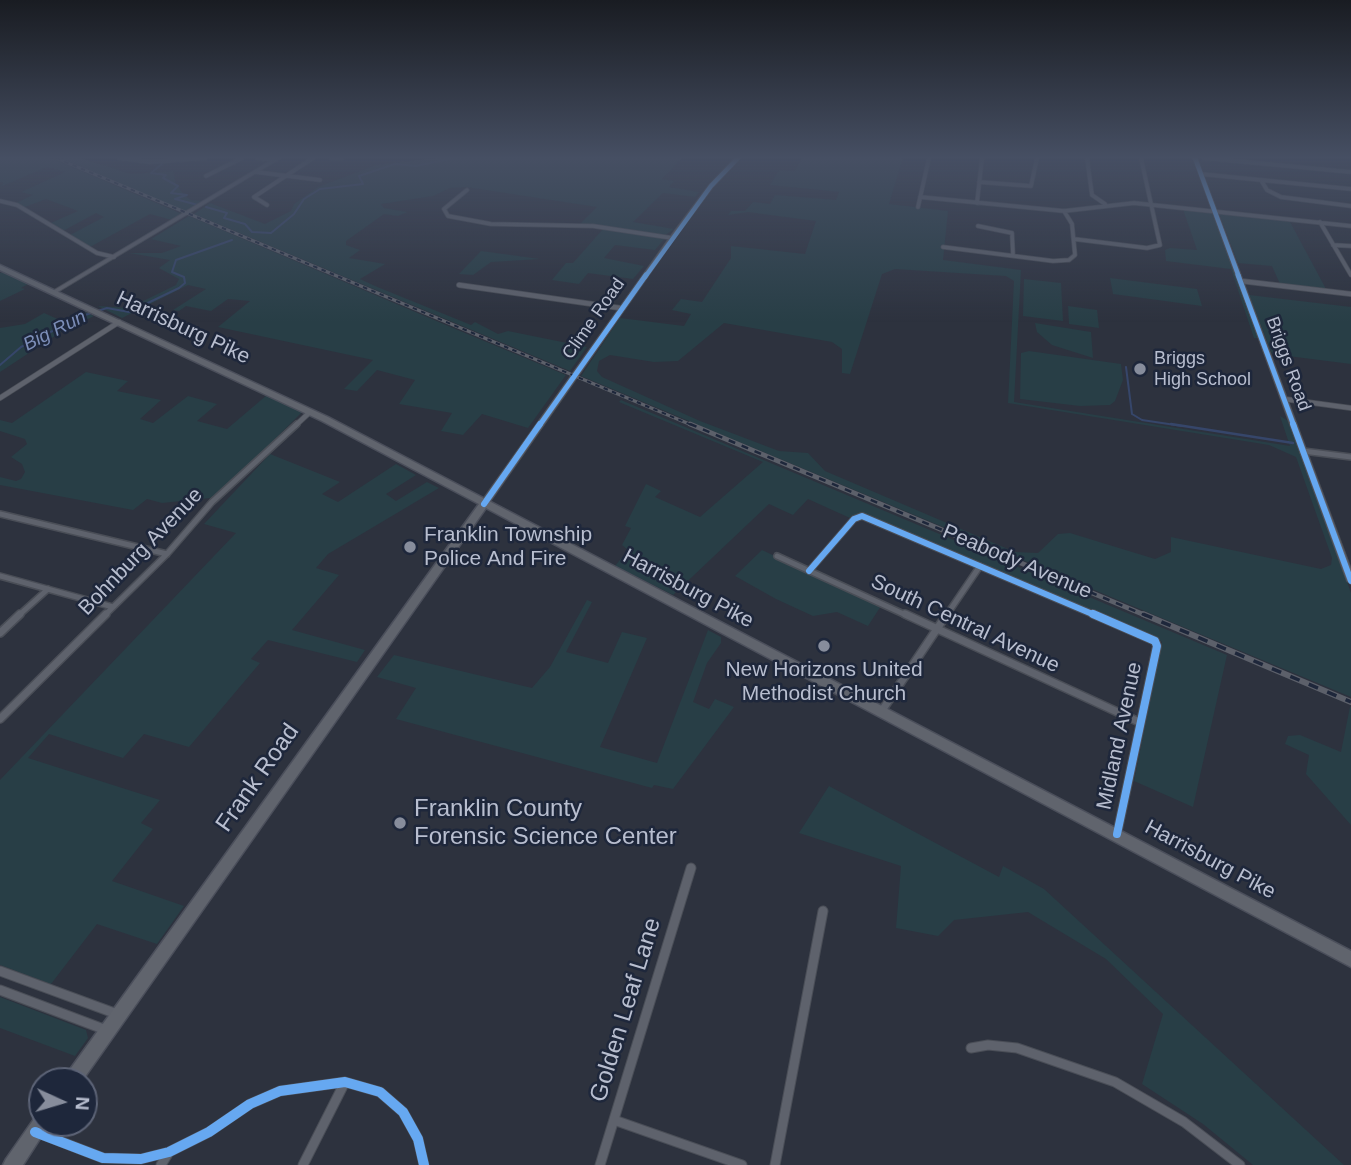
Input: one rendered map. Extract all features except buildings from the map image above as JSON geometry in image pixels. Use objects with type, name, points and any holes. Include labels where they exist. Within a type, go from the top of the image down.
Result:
[{"type":"main road","points":[[54,292],[189,212]]},
{"type":"main road","name":"Clime Road","points":[[484,503],[620,308],[691,212]]},
{"type":"main road","name":"Briggs Road","points":[[1216,212],[1351,581]]},
{"type":"main road","name":"Harrisburg Pike","points":[[1,268],[310,412],[880,714],[1117,834],[1351,959]]},
{"type":"main road","name":"Frank Road","points":[[82,1067],[484,503]]},
{"type":"main road","points":[[12,1165],[32,1137]]},
{"type":"street","points":[[31,212],[97,253],[114,257]]},
{"type":"street","points":[[446,212],[448,216],[501,225],[593,226],[672,238]]},
{"type":"street","points":[[943,247],[1059,262],[1072,259],[1075,251],[1072,224],[1065,212]]},
{"type":"street","points":[[1074,239],[1147,248],[1160,245],[1154,212]]},
{"type":"street","points":[[1228,212],[1351,226]]},
{"type":"street","points":[[1320,222],[1351,275]]},
{"type":"street","points":[[978,226],[1012,233],[1013,255]]},
{"type":"street","points":[[1333,244],[1351,246]]},
{"type":"street","points":[[1241,281],[1351,294]]},
{"type":"street","points":[[460,285],[620,308]]},
{"type":"street","points":[[0,398],[119,322]]},
{"type":"street","points":[[1284,399],[1351,408]]},
{"type":"street","name":"Bohnburg Avenue","points":[[0,719],[167,554],[212,502],[310,412]]},
{"type":"street","points":[[1303,451],[1351,457]]},
{"type":"street","points":[[0,514],[167,554]]},
{"type":"street","name":"Peabody Avenue","points":[[809,571],[859,516],[1151,638],[1157,646]]},
{"type":"street","name":"South Central Avenue","points":[[777,556],[1139,722]]},
{"type":"street","points":[[880,714],[981,566]]},
{"type":"street","points":[[0,576],[113,607]]},
{"type":"street","points":[[0,633],[48,590]]},
{"type":"street","name":"Midland Avenue","points":[[1117,834],[1157,646]]},
{"type":"street","name":"Golden Leaf Lane","points":[[600,1165],[691,868]]},
{"type":"street","points":[[775,1165],[823,911]]},
{"type":"street","points":[[0,971],[119,1015]]},
{"type":"street","points":[[0,990],[108,1030]]},
{"type":"street","points":[[971,1048],[988,1045],[1017,1048],[1115,1082],[1184,1122],[1240,1165]]},
{"type":"street","points":[[303,1165],[345,1082]]},
{"type":"street","points":[[60,1137],[103,1158],[141,1159],[169,1152],[272,1095],[315,1084],[345,1082],[380,1093],[403,1112],[418,1139],[424,1163]]},
{"type":"street","points":[[614,1120],[742,1165]]},
{"type":"street","points":[[162,1165],[169,1152]]},
{"type":"shaded area","points":[[75,212],[182,214],[172,220],[150,214],[90,247],[70,235],[104,217],[96,213],[63,231],[51,223]]},
{"type":"shaded area","points":[[235,212],[265,224],[288,212],[406,212],[398,216],[384,214],[346,241],[346,245],[360,250],[349,258],[385,264],[360,279],[471,325],[475,322],[498,334],[508,331],[587,347],[570,371],[194,214]]},
{"type":"shaded area","points":[[592,212],[643,212],[633,222],[674,229],[665,235],[580,224]]},
{"type":"shaded area","points":[[751,212],[948,212],[943,260],[1021,270],[1014,402],[1290,446],[1280,416],[1290,422],[1351,593],[1351,697],[581,376],[620,318],[684,326],[691,314],[672,310],[681,299],[702,302],[731,258],[731,246],[805,254],[816,221]],"holes":[[[895,269],[1006,276],[1014,281],[1008,403],[1269,445],[1296,457],[1332,558],[1331,565],[1321,569],[1171,537],[1171,552],[1155,559],[1070,533],[1058,534],[1038,553],[1015,552],[825,471],[808,453],[779,451],[700,421],[602,377],[597,371],[599,361],[610,355],[654,362],[678,361],[724,323],[832,342],[842,349],[842,373],[850,374],[882,274]]]},
{"type":"shaded area","points":[[1184,212],[1214,213],[1260,338],[1254,338],[1231,269],[1166,261],[1165,250],[1170,248],[1197,250]]},
{"type":"shaded area","points":[[1219,214],[1289,220],[1326,289],[1280,284],[1272,266],[1238,263]]},
{"type":"shaded area","points":[[189,216],[566,375],[528,428],[482,414],[463,435],[441,431],[452,413],[399,404],[415,380],[377,370],[357,391],[344,389],[373,360],[218,327],[250,301],[228,299],[211,311],[186,306],[179,311],[173,310],[206,289],[188,285],[122,318],[98,306],[129,308],[176,285],[179,279],[159,268],[170,260],[129,253],[162,253],[181,246],[151,239]]},
{"type":"shaded area","points":[[603,229],[665,238],[655,250],[615,245],[604,258],[644,266],[633,279],[588,273],[579,284],[552,280],[566,263],[573,263]]},
{"type":"shaded area","points":[[481,251],[540,259],[491,262],[473,275],[459,274]]},
{"type":"shaded area","points":[[0,273],[28,284],[21,288],[25,289],[0,301]]},
{"type":"shaded area","points":[[1110,278],[1197,289],[1202,306],[1113,294]]},
{"type":"shaded area","points":[[1024,279],[1061,283],[1063,321],[1023,316]]},
{"type":"shaded area","points":[[1249,295],[1351,307],[1351,364],[1272,354]]},
{"type":"shaded area","points":[[1068,306],[1097,310],[1099,328],[1069,324]]},
{"type":"shaded area","points":[[86,312],[94,316],[61,332],[0,372],[0,328],[25,324],[44,313],[62,321]]},
{"type":"shaded area","points":[[1035,323],[1091,332],[1093,358],[1052,345],[1037,332]]},
{"type":"shaded area","points":[[1029,351],[1121,364],[1123,380],[1115,401],[1110,405],[1080,406],[1020,399],[1021,353]]},
{"type":"shaded area","points":[[86,372],[128,381],[117,391],[161,400],[140,419],[153,423],[188,396],[217,404],[197,421],[227,429],[267,395],[302,412],[236,478],[210,498],[162,503],[147,499],[133,510],[0,485],[0,477],[16,481],[21,479],[25,472],[22,464],[11,457],[27,444],[25,439],[0,431],[0,420],[12,423]]},
{"type":"shaded area","points":[[621,400],[1227,655],[1193,807],[1134,781],[1162,642],[1159,639],[869,516],[857,515],[850,518],[808,499],[793,515],[769,504],[673,595],[615,566],[628,550],[622,545],[631,528],[625,526],[646,484],[661,491],[655,497],[700,517],[763,462],[619,402]]},
{"type":"shaded area","points":[[270,454],[340,482],[322,494],[338,502],[396,464],[416,475],[386,494],[396,501],[427,482],[439,488],[328,554],[316,568],[339,575],[292,630],[365,650],[357,662],[268,640],[251,659],[260,663],[189,747],[144,734],[123,758],[49,734],[28,758],[160,800],[141,823],[153,829],[112,881],[184,906],[157,944],[97,924],[51,984],[0,965],[0,780],[236,533],[204,524]]},
{"type":"shaded area","points":[[762,550],[881,606],[868,626],[837,612],[813,616],[776,599],[735,576]]},
{"type":"shaded area","points":[[587,600],[592,602],[566,652],[608,663],[622,632],[647,638],[600,747],[657,763],[708,630],[721,637],[721,643],[707,663],[693,702],[709,709],[715,699],[734,707],[673,789],[654,785],[652,788],[396,719],[416,688],[377,677],[394,655],[532,688],[550,667]]},
{"type":"shaded area","points":[[1350,707],[1351,825],[1306,774],[1309,755],[1285,744],[1288,736],[1300,735],[1341,752]]},
{"type":"shaded area","points":[[829,786],[999,877],[1003,866],[1044,889],[1344,1165],[1253,1165],[1203,1124],[1142,1084],[1163,1014],[1106,959],[1028,912],[954,920],[938,936],[896,928],[901,866],[799,833]]},
{"type":"shaded area","points":[[0,997],[86,1030],[88,1038],[75,1056],[0,1028]]},
{"type":"waterway","name":"Big Run","points":[[225,212],[227,213],[224,218],[245,224],[252,232],[271,233],[295,212]]},
{"type":"waterway","name":"Big Run","points":[[0,365],[21,347],[82,316],[107,308],[129,312],[179,288],[185,283],[184,277],[172,272],[176,260],[232,240]]},
{"type":"waterway","points":[[1126,367],[1132,414],[1142,420],[1182,426]]},
{"type":"waterway","points":[[1171,424],[1293,443]]},
{"type":"railway","points":[[185,212],[694,426]]},
{"type":"railway","points":[[690,424],[1147,616]]},
{"type":"railway","points":[[1143,614],[1351,702]]},
{"type":"cycle path","points":[[484,504],[691,212]]},
{"type":"cycle path","points":[[1215,212],[1351,581]]},
{"type":"cycle path","points":[[809,571],[854,519],[862,516],[1155,641],[1157,646],[1117,834]]},
{"type":"cycle path","points":[[48,1137],[103,1158],[141,1159],[169,1152],[209,1132],[250,1104],[280,1091],[315,1084],[345,1082],[380,1092],[403,1112],[418,1139],[424,1165]]},
{"type":"place","name":"Briggs High School","points":[[1140,369]]},
{"type":"place","name":"Franklin Township Police And Fire","points":[[410,547]]},
{"type":"place","name":"New Horizons United Methodist Church","points":[[824,646]]},
{"type":"place","name":"Franklin County Forensic Science Center","points":[[400,823]]}]
